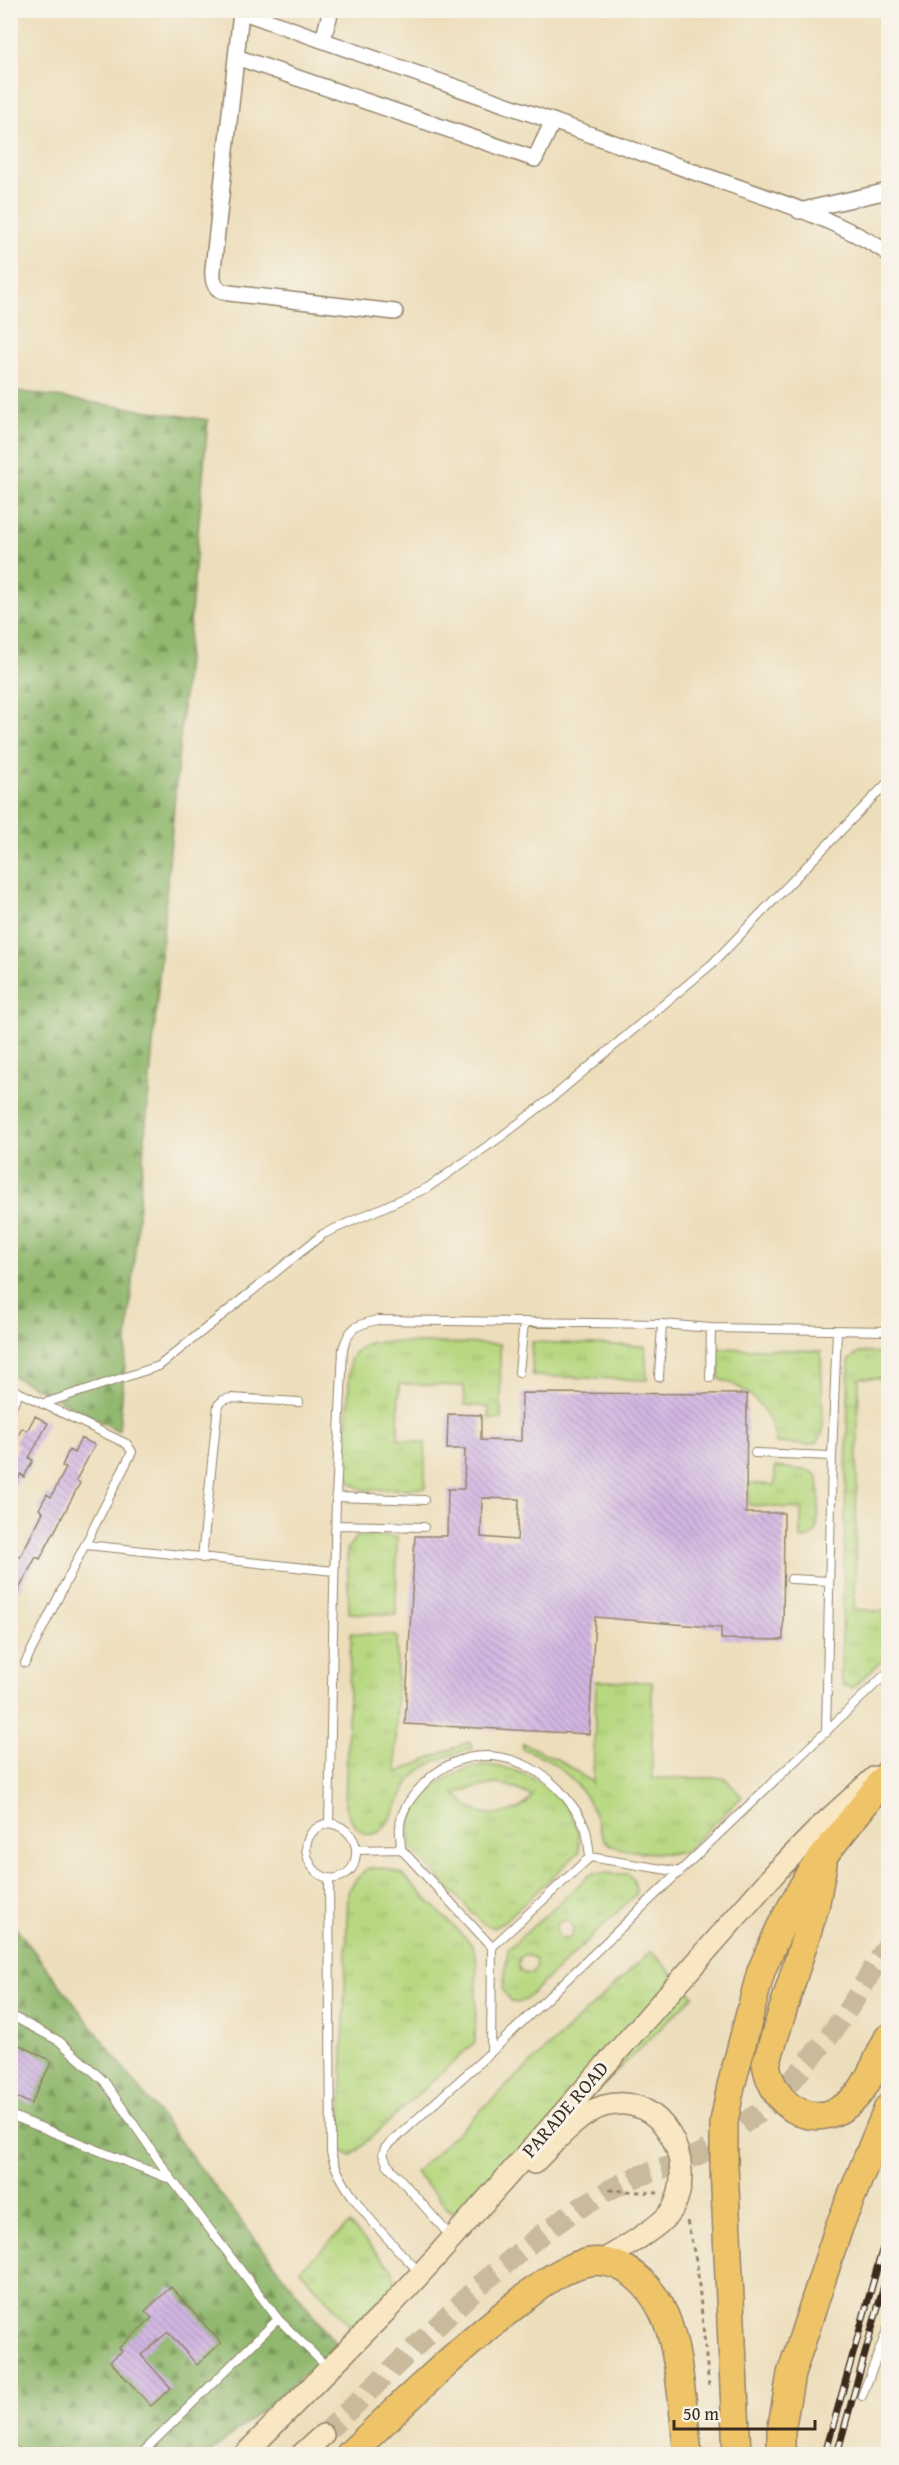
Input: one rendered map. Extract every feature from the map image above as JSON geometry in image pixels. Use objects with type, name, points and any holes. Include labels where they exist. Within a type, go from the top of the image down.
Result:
[{"type":"highway","points":[[736,2454],[724,2190],[724,2122],[730,2086],[761,1971],[797,1894],[826,1851],[888,1774]]},
{"type":"highway","points":[[826,1851],[814,1906],[766,2064],[769,2078],[775,2092],[790,2108],[804,2114],[819,2116],[829,2114],[856,2098],[888,2038]]},
{"type":"highway","points":[[781,2454],[781,2431],[791,2374],[839,2227],[888,2108]]},
{"type":"highway","points":[[352,2454],[454,2355],[518,2303],[561,2273],[589,2262],[613,2265],[637,2276],[664,2313],[675,2356],[688,2454]]},
{"type":"street","points":[[323,40],[331,10]]},
{"type":"street","points":[[395,312],[220,292],[215,287],[212,279],[240,11],[553,121],[799,211],[850,232],[888,253]]},
{"type":"street","points":[[236,57],[535,159],[553,121]]},
{"type":"street","points":[[799,211],[888,191]]},
{"type":"street","name":"PARADE ROAD","points":[[245,2454],[420,2274],[776,1872],[822,1825],[888,1768]]},
{"type":"street","points":[[467,2220],[519,2177],[587,2114],[603,2106],[616,2104],[633,2106],[650,2112],[662,2121],[671,2135],[680,2164],[681,2179],[673,2210],[665,2218],[600,2262]]},
{"type":"street","points":[[302,2454],[323,2435]]},
{"type":"lane","points":[[42,1404],[159,1366],[323,1234],[427,1188],[502,1137],[713,963],[888,782]]},
{"type":"lane","points":[[329,1823],[336,1497],[343,1348],[347,1334],[359,1324],[377,1320],[662,1324],[711,1328],[888,1331]]},
{"type":"lane","points":[[519,1372],[524,1322]]},
{"type":"lane","points":[[658,1377],[662,1324]]},
{"type":"lane","points":[[710,1378],[711,1328]]},
{"type":"lane","points":[[826,1733],[837,1331]]},
{"type":"lane","points":[[10,1388],[127,1444],[132,1452],[25,1663]]},
{"type":"lane","points":[[10,1410],[20,1392]]},
{"type":"lane","points":[[202,1558],[218,1405],[223,1400],[231,1398],[299,1402]]},
{"type":"lane","points":[[755,1453],[832,1456]]},
{"type":"lane","points":[[336,1497],[424,1500]]},
{"type":"lane","points":[[336,1525],[424,1527]]},
{"type":"lane","points":[[86,1545],[334,1570]]},
{"type":"lane","points":[[791,1579],[829,1581]]},
{"type":"lane","points":[[452,2238],[387,2164],[383,2154],[385,2148],[491,2052],[888,1672]]},
{"type":"lane","points":[[491,2052],[492,1947],[401,1849],[400,1824],[408,1802],[429,1776],[457,1760],[488,1755],[520,1761],[550,1779],[573,1806],[586,1830],[590,1857]]},
{"type":"lane","points":[[329,1823],[344,1828],[354,1841],[356,1850],[354,1865],[349,1872],[336,1878],[329,1878],[314,1869],[306,1853],[309,1836],[314,1829],[329,1823]]},
{"type":"lane","points":[[356,1850],[401,1849]]},
{"type":"lane","points":[[590,1857],[680,1872]]},
{"type":"lane","points":[[492,1947],[590,1857]]},
{"type":"lane","points":[[329,1878],[331,2152],[333,2164],[368,2216],[420,2274]]},
{"type":"lane","points":[[10,2015],[59,2041],[104,2081],[173,2181],[278,2319],[329,2369]]},
{"type":"lane","points":[[10,2115],[173,2181]]},
{"type":"lane","points":[[141,2454],[278,2319]]},
{"type":"lane","points":[[862,2396],[888,2328]]},
{"type":"lane","points":[[10,2449],[21,2454]]},
{"type":"path","points":[[609,2190],[657,2193],[676,2202],[685,2215],[698,2265],[710,2395]]},
{"type":"green space","points":[[10,390],[208,420],[119,1431],[11,1375]]},
{"type":"green space","points":[[372,1342],[500,1344],[501,1419],[489,1419],[489,1407],[465,1405],[464,1386],[399,1384],[398,1439],[425,1443],[425,1488],[365,1490],[352,1484],[345,1474],[350,1360],[359,1348]]},
{"type":"green space","points":[[531,1342],[645,1346],[647,1380],[533,1376]]},
{"type":"green space","points":[[718,1348],[821,1351],[823,1431],[818,1442],[809,1445],[776,1443],[769,1421],[758,1402],[741,1388],[719,1379]]},
{"type":"green space","points":[[860,1352],[888,1354],[882,1354],[883,1378],[859,1378],[854,1609],[888,1612],[888,1655],[852,1688],[843,1685],[841,1678],[849,1360]]},
{"type":"green space","points":[[775,1467],[811,1471],[817,1476],[818,1515],[816,1530],[810,1537],[801,1539],[801,1509],[749,1505],[749,1483],[775,1485]]},
{"type":"green space","points":[[363,1535],[397,1537],[396,1615],[349,1613],[347,1549],[356,1537]]},
{"type":"green space","points":[[351,1633],[397,1636],[396,1773],[470,1741],[472,1748],[437,1761],[417,1773],[387,1824],[380,1831],[372,1834],[363,1832],[357,1827],[345,1806]]},
{"type":"green space","points":[[596,1681],[652,1682],[652,1778],[725,1778],[742,1797],[683,1853],[634,1851],[609,1844],[602,1835],[590,1804],[575,1783],[556,1765],[522,1749],[523,1743],[563,1762],[593,1783]]},
{"type":"green space","points":[[484,1765],[501,1767],[535,1780],[563,1803],[572,1817],[578,1834],[579,1852],[504,1922],[493,1928],[482,1923],[411,1848],[410,1829],[413,1816],[427,1794],[448,1778]],"holes":[[[496,1784],[509,1786],[532,1796],[521,1807],[506,1813],[489,1814],[474,1810],[456,1794]]]},
{"type":"green space","points":[[369,1868],[385,1868],[402,1874],[473,1946],[477,1962],[475,2042],[351,2156],[341,2150],[340,2146],[348,1891],[357,1878]]},
{"type":"green space","points":[[592,1873],[628,1874],[635,1881],[636,1894],[525,2000],[517,2003],[510,2001],[503,1990],[508,1949]],"holes":[[[563,1920],[570,1922],[573,1929],[572,1936],[568,1939],[561,1939],[556,1932],[556,1925]],[[526,1955],[534,1958],[536,1963],[535,1969],[529,1974],[521,1972],[518,1965],[520,1958]]]},
{"type":"green space","points":[[10,1920],[338,2347],[209,2454],[11,2454]]},
{"type":"green space","points":[[651,1951],[694,1996],[471,2211],[462,2216],[450,2211],[415,2172]]},
{"type":"green space","points":[[349,2224],[392,2269],[396,2281],[392,2291],[354,2329],[300,2270]]},
{"type":"building","points":[[522,1393],[747,1394],[746,1513],[784,1513],[783,1640],[721,1639],[721,1628],[595,1617],[589,1734],[405,1724],[415,1536],[447,1536],[448,1489],[464,1489],[465,1449],[447,1449],[448,1414],[481,1415],[481,1440],[521,1441]],"holes":[[[482,1498],[519,1499],[517,1540],[481,1537]]]},
{"type":"building","points":[[35,1416],[48,1423],[29,1458],[33,1460],[24,1477],[21,1474],[10,1494],[10,1462],[19,1446],[15,1443],[22,1428],[27,1431]]},
{"type":"building","points":[[81,1438],[95,1445],[76,1480],[80,1483],[40,1559],[36,1557],[10,1606],[10,1564],[16,1554],[20,1557],[43,1512],[39,1509],[47,1494],[51,1497],[66,1468],[62,1466],[69,1450],[74,1453]]},
{"type":"building","points":[[10,2040],[52,2061],[31,2104],[10,2094]]},
{"type":"building","points":[[171,2287],[221,2343],[197,2365],[168,2332],[141,2355],[171,2388],[151,2406],[110,2361],[122,2351],[119,2348],[152,2318],[145,2311]]},
{"type":"tunnel","points":[[323,2435],[480,2285],[538,2237],[609,2190],[636,2177],[680,2163],[704,2152],[775,2101],[831,2034],[888,1944]]},
{"type":"railway","points":[[825,2454],[888,2234]]},
{"type":"railway","points":[[837,2454],[888,2271]]}]
